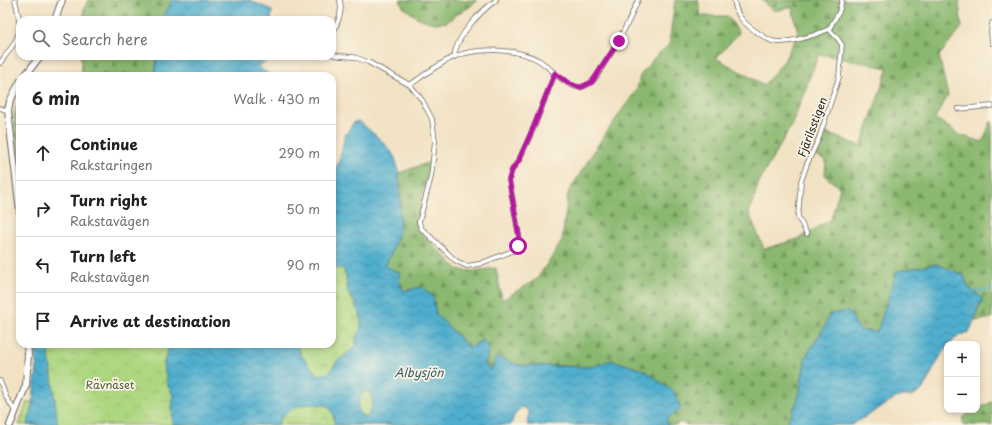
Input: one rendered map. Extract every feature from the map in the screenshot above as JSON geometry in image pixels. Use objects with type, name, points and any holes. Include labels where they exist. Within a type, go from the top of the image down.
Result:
[{"type":"street","points":[[15,0],[18,16]]},
{"type":"street","points":[[56,16],[62,0]]},
{"type":"street","points":[[336,26],[341,12],[340,0]]},
{"type":"street","points":[[454,57],[455,50],[473,22],[496,0]]},
{"type":"street","points":[[410,85],[454,57],[469,53],[488,51],[515,52],[539,61],[568,83],[582,87],[592,82],[619,41],[631,18],[638,0]]},
{"type":"street","points":[[734,0],[735,8],[739,16],[749,26],[773,41],[787,42],[830,30],[839,12],[842,0]]},
{"type":"street","points":[[992,23],[992,43]]},
{"type":"street","name":"Fjärilsstigen","points":[[807,234],[798,217],[801,181],[819,138],[839,77],[842,45],[830,30]]},
{"type":"street","points":[[0,63],[16,41]]},
{"type":"street","points":[[336,55],[354,57],[368,62],[410,85],[422,100],[432,119],[435,141],[431,177],[419,222],[421,228],[456,261],[467,266],[479,264],[508,254],[515,250],[518,246],[519,236],[509,180],[512,170],[519,160],[534,126],[555,73]]},
{"type":"street","points":[[28,72],[37,60]]},
{"type":"street","points":[[16,90],[10,101],[8,112],[16,178]]},
{"type":"street","points":[[958,109],[992,106]]},
{"type":"street","points":[[0,108],[8,112]]},
{"type":"street","points":[[10,425],[26,385],[27,348]]},
{"type":"street","points":[[0,381],[6,397],[15,411]]},
{"type":"green space","points":[[88,0],[173,0],[163,16],[84,16],[84,9]]},
{"type":"green space","points":[[400,0],[477,0],[470,7],[460,12],[447,22],[434,23],[418,18],[403,7]]},
{"type":"green space","points":[[675,0],[698,0],[701,16],[728,16],[739,33],[716,58],[764,85],[784,61],[798,33],[792,7],[774,11],[762,0],[960,0],[959,4],[962,27],[939,56],[948,96],[935,118],[960,135],[983,142],[992,121],[992,318],[975,321],[981,302],[979,295],[970,288],[965,277],[877,332],[860,330],[830,314],[824,328],[806,356],[798,400],[786,425],[688,425],[679,422],[677,425],[669,425],[612,360],[592,367],[518,365],[496,357],[491,371],[485,365],[489,349],[482,340],[469,348],[436,314],[433,296],[421,287],[404,291],[385,266],[391,254],[400,197],[399,173],[430,162],[416,223],[421,233],[459,270],[472,271],[496,268],[502,300],[537,279],[562,241],[568,193],[601,140],[637,89],[640,76],[655,57],[669,45]],"holes":[[[819,54],[888,68],[861,146],[823,132],[815,155],[826,160],[825,176],[840,188],[831,219],[798,239],[764,249],[749,213],[759,182],[792,124]]]},
{"type":"green space","points":[[81,60],[157,60],[155,72],[81,72]]},
{"type":"green space","points":[[16,107],[16,134],[14,118]]},
{"type":"green space","name":"Rävnäset","points":[[336,218],[433,425],[19,425],[27,402],[46,402],[39,348],[336,348]]},
{"type":"green space","points":[[992,401],[992,425],[964,425],[963,418],[969,413],[980,413],[980,408]]},
{"type":"water","points":[[173,0],[249,0],[272,10],[271,16],[163,16]]},
{"type":"water","points":[[157,60],[268,60],[258,67],[266,72],[155,72]]},
{"type":"water","name":"Albysjön","points":[[359,121],[384,143],[395,158],[399,174],[400,219],[398,235],[385,266],[400,273],[399,283],[404,291],[421,287],[433,296],[436,314],[469,348],[482,340],[489,349],[485,365],[491,371],[496,357],[518,365],[591,367],[612,360],[646,371],[674,392],[681,408],[666,420],[669,425],[527,425],[529,412],[523,407],[515,414],[511,425],[334,425],[333,413],[329,407],[324,405],[307,404],[289,410],[278,425],[173,425],[173,395],[168,386],[163,365],[169,348],[298,348],[301,355],[318,375],[329,373],[336,362],[356,345],[356,338],[361,327],[360,315],[355,305],[356,303],[349,294],[346,277],[342,268],[336,268],[336,166],[338,164],[345,135],[354,122]],"holes":[[[368,391],[372,398],[372,405],[366,419],[359,412],[358,405],[363,392]]]},
{"type":"water","points":[[937,264],[965,277],[967,285],[971,290],[983,299],[969,332],[955,338],[953,341],[944,341],[944,352],[920,392],[912,396],[902,396],[894,399],[851,425],[786,425],[798,400],[806,356],[824,328],[830,314],[848,311],[860,330],[877,332],[897,271]]},
{"type":"water","points":[[34,348],[48,348],[58,425],[27,425],[31,413],[37,368]]},
{"type":"waterway","points":[[973,292],[992,289]]},
{"type":"route","points":[[518,246],[519,236],[509,188],[509,180],[512,170],[519,160],[534,126],[555,73],[568,83],[582,87],[592,82],[619,41]]}]
